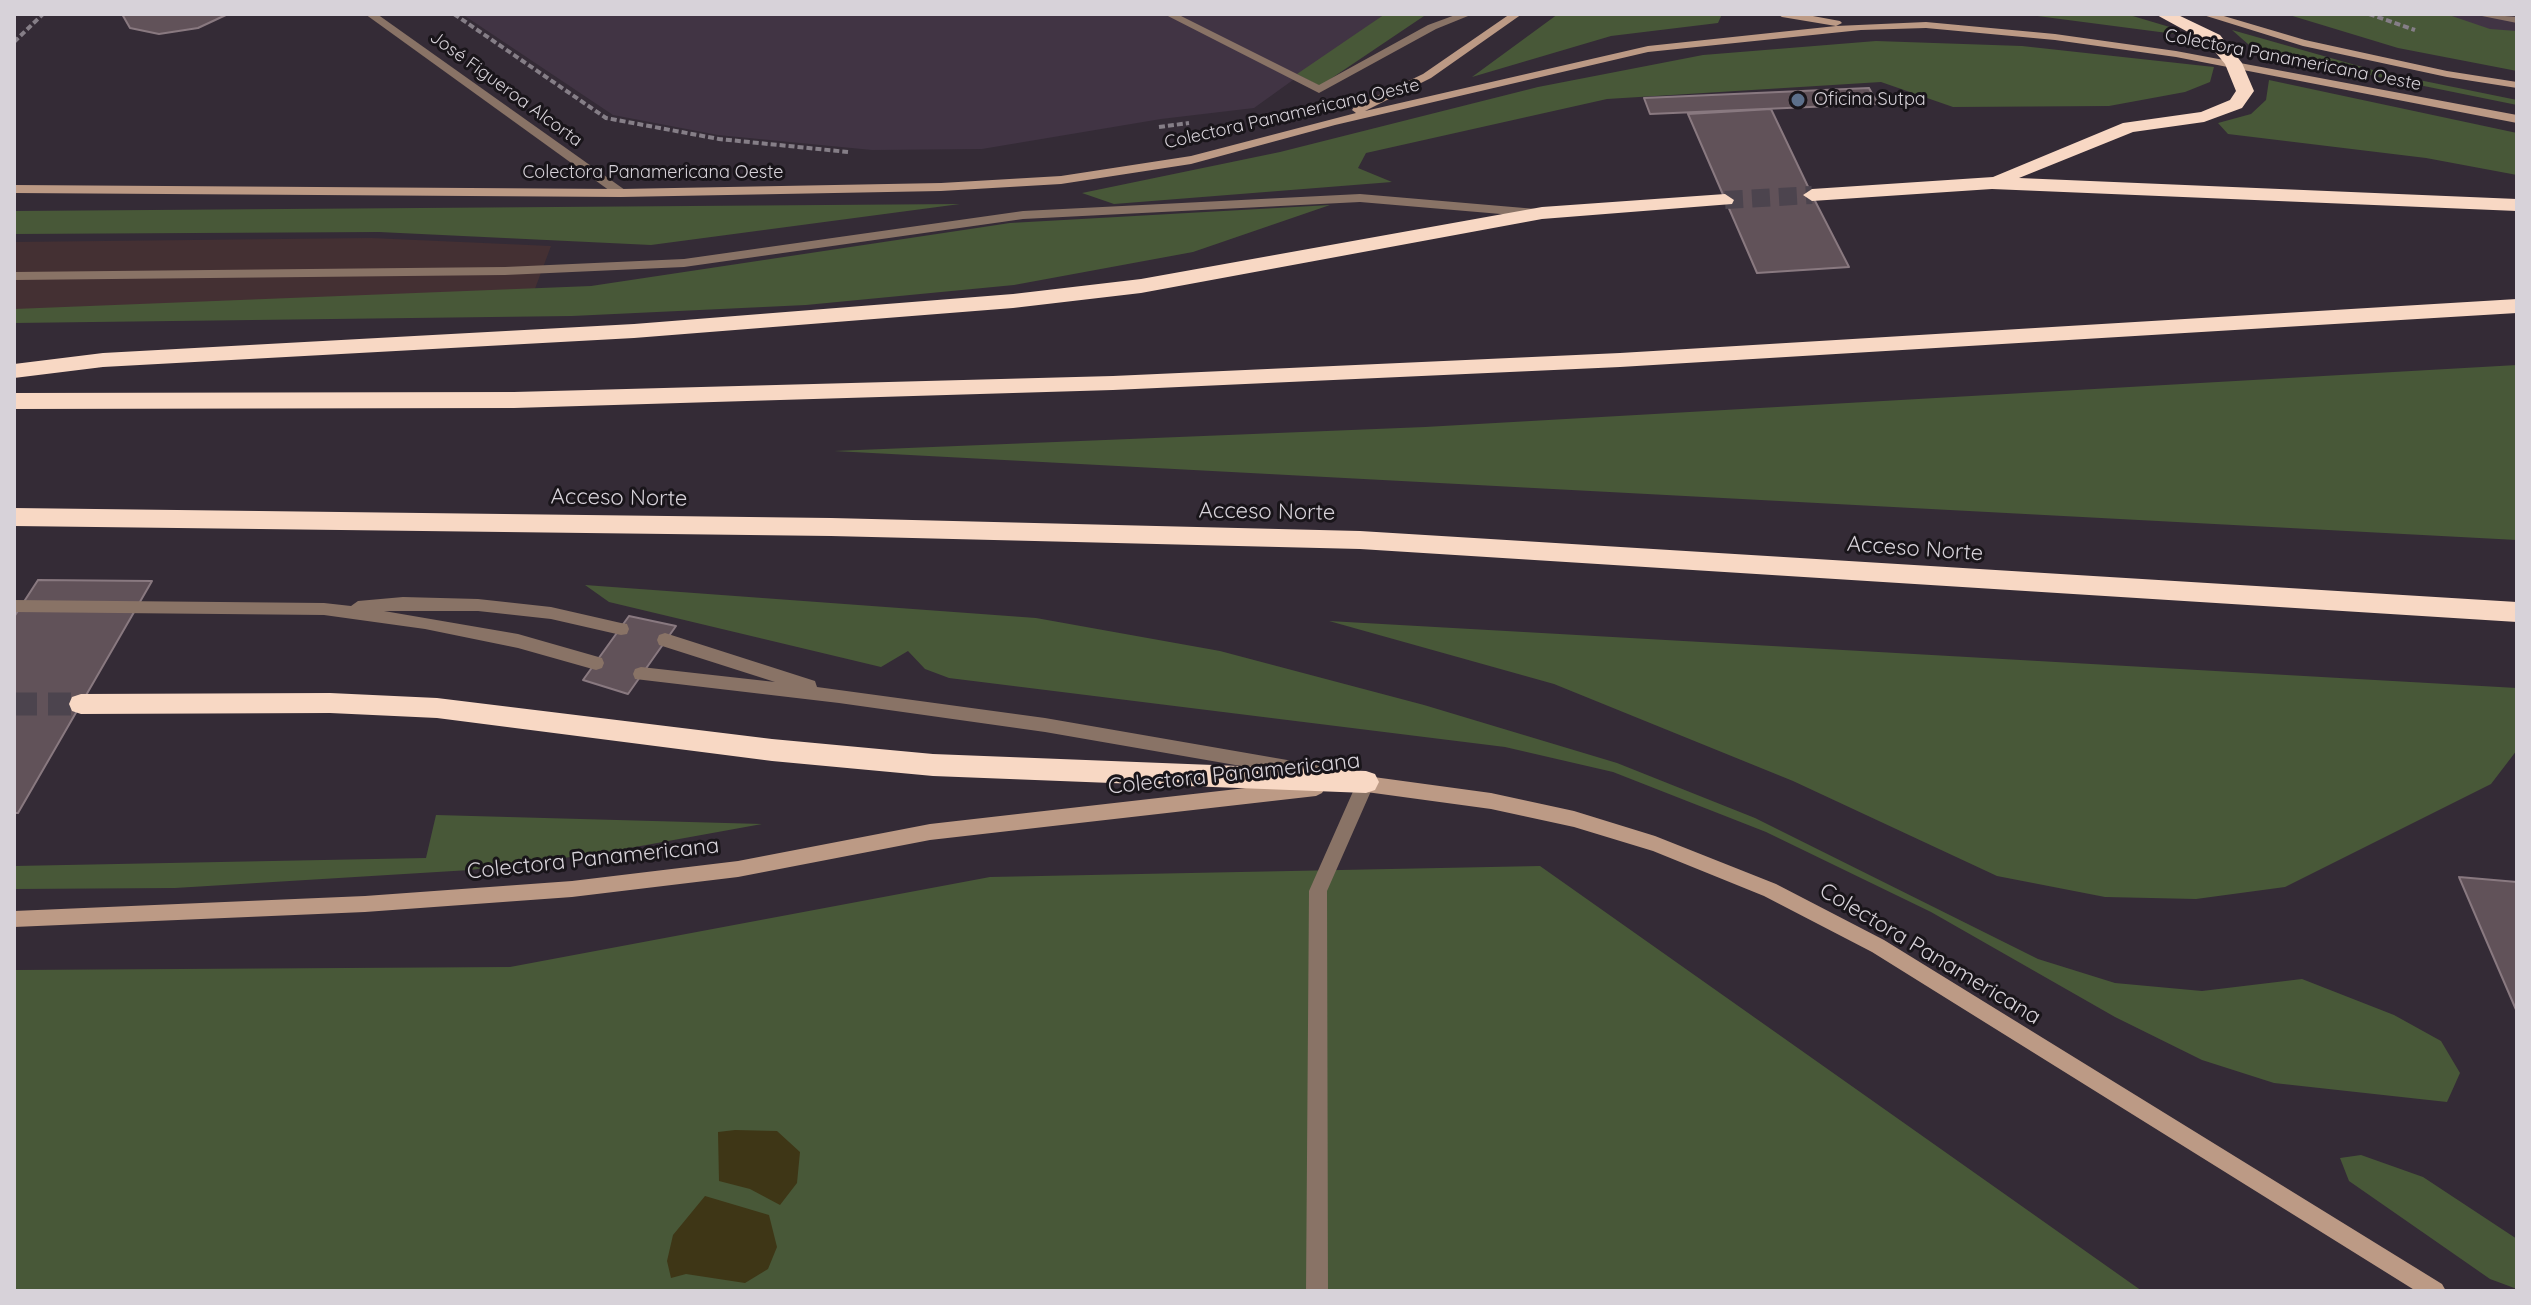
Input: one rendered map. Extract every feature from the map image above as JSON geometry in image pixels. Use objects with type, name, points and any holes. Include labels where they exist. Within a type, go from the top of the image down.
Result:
[{"type":"highway","points":[[1992,183],[2129,127],[2204,117],[2236,104],[2245,91],[2233,63],[2214,39],[2163,14]]},
{"type":"highway","points":[[1812,195],[1992,183],[2517,205]]},
{"type":"highway","points":[[14,371],[103,360],[634,331],[1013,301],[1141,286],[1542,213],[1725,200]]},
{"type":"highway","points":[[14,401],[514,400],[1113,383],[1620,360],[2517,306]]},
{"type":"highway","name":"Acceso Norte","points":[[14,517],[831,527],[1360,540],[2517,612]]},
{"type":"highway","points":[[81,704],[330,703],[437,708],[772,750],[933,765],[1366,782]]},
{"type":"street","name":"José Figueroa Alcorta","points":[[370,14],[621,193]]},
{"type":"street","points":[[1169,14],[1319,90],[1432,27],[1468,14]]},
{"type":"street","points":[[1333,122],[1427,76],[1517,14]]},
{"type":"street","points":[[1782,14],[1861,27]]},
{"type":"street","points":[[1926,25],[1947,14]]},
{"type":"street","points":[[2205,14],[2317,47],[2517,85]]},
{"type":"street","points":[[2486,14],[2517,20]]},
{"type":"street","name":"Colectora Panamericana Oeste","points":[[14,189],[621,193],[941,187],[1061,180],[1191,160],[1333,122],[1648,49],[1861,27],[1926,25],[2055,37],[2233,63],[2517,119]]},
{"type":"street","points":[[14,276],[505,271],[684,263],[1023,215],[1345,199],[1542,213]]},
{"type":"street","points":[[14,606],[324,609],[403,603],[478,605],[551,613],[621,629]]},
{"type":"street","points":[[324,609],[425,623],[518,641],[596,663]]},
{"type":"street","points":[[665,640],[839,696]]},
{"type":"street","points":[[641,674],[839,696],[1211,751],[1366,782],[1318,891],[1317,1291]]},
{"type":"street","name":"Colectora Panamericana","points":[[14,919],[365,904],[572,889],[738,869],[930,832],[1366,782],[1491,801],[1574,819],[1655,844],[1770,890],[1878,946],[2435,1291]]},
{"type":"path","points":[[14,42],[43,14]]},
{"type":"path","points":[[454,14],[606,118],[719,139],[851,152]]},
{"type":"path","points":[[1149,129],[1192,122]]},
{"type":"shaded area","points":[[462,14],[1385,14],[1254,108],[1161,119],[982,149],[872,150],[718,135],[613,115]]},
{"type":"shaded area","points":[[2402,14],[2517,14],[2517,42]]},
{"type":"shaded area","points":[[371,238],[551,246],[533,294],[14,315],[14,242]]},
{"type":"green space","points":[[1385,14],[1427,14],[1320,86],[1297,74]]},
{"type":"green space","points":[[1558,14],[1722,14],[1718,23],[1611,36],[1472,77]]},
{"type":"green space","points":[[2022,14],[2126,14],[2173,28],[2175,34]]},
{"type":"green space","points":[[2286,14],[2446,14],[2490,29],[2517,31],[2517,71],[2398,48]]},
{"type":"green space","points":[[2232,30],[2380,72],[2517,100],[2517,105],[2257,52]]},
{"type":"green space","points":[[1876,41],[2022,46],[2214,67],[2210,82],[2185,92],[2109,106],[1953,107],[1881,82],[1607,99],[1366,153],[1358,168],[1392,182],[1114,204],[1082,193],[1280,152],[1538,87],[1703,55]]},
{"type":"green space","points":[[2269,80],[2517,133],[2517,175],[2426,158],[2228,134],[2218,123],[2251,114],[2266,100]]},
{"type":"green space","points":[[960,204],[651,245],[379,232],[14,234],[14,211]]},
{"type":"green space","points":[[1330,205],[1193,252],[1014,285],[806,305],[572,316],[14,323],[14,309],[591,286],[1010,223]]},
{"type":"green space","points":[[2517,365],[2517,540],[834,451],[1425,427]]},
{"type":"green space","points":[[585,585],[1036,618],[1220,651],[1424,705],[1617,763],[1755,818],[2038,959],[2115,983],[2202,991],[2302,979],[2394,1015],[2441,1041],[2460,1073],[2447,1102],[2274,1083],[2202,1060],[2115,1017],[1931,912],[1766,832],[1613,772],[1505,747],[949,678],[925,669],[908,651],[881,667],[609,602]]},
{"type":"green space","points":[[1329,621],[2517,688],[2517,750],[2491,784],[2285,887],[2196,899],[2105,897],[1997,876],[1793,781],[1554,684]]},
{"type":"green space","points":[[436,815],[762,824],[602,853],[470,870],[175,888],[14,889],[14,866],[426,858]]},
{"type":"green space","points":[[1540,866],[2142,1291],[14,1291],[14,970],[510,967],[990,877]]},
{"type":"green space","points":[[2361,1155],[2423,1177],[2517,1239],[2517,1289],[2490,1279],[2349,1181],[2340,1158]]},
{"type":"sand","points":[[777,1131],[800,1152],[797,1183],[780,1205],[750,1189],[719,1181],[718,1132]]},
{"type":"sand","points":[[705,1196],[769,1215],[777,1247],[768,1269],[745,1283],[686,1274],[671,1278],[667,1261],[673,1235]]},
{"type":"building","points":[[122,14],[228,14],[198,28],[159,34],[130,28]]},
{"type":"building","points":[[1869,88],[1878,104],[1650,114],[1644,98]]},
{"type":"building","points":[[1771,109],[1849,267],[1757,273],[1688,114]]},
{"type":"building","points":[[38,580],[152,581],[18,813],[14,813],[14,617]]},
{"type":"building","points":[[629,616],[676,626],[628,694],[583,680]]},
{"type":"building","points":[[2459,877],[2517,882],[2517,1012],[2480,926]]},
{"type":"tunnel","points":[[1725,200],[1812,195]]},
{"type":"tunnel","points":[[14,704],[81,704]]},
{"type":"place","name":"Oficina Sutpa","points":[[1798,100]]}]
